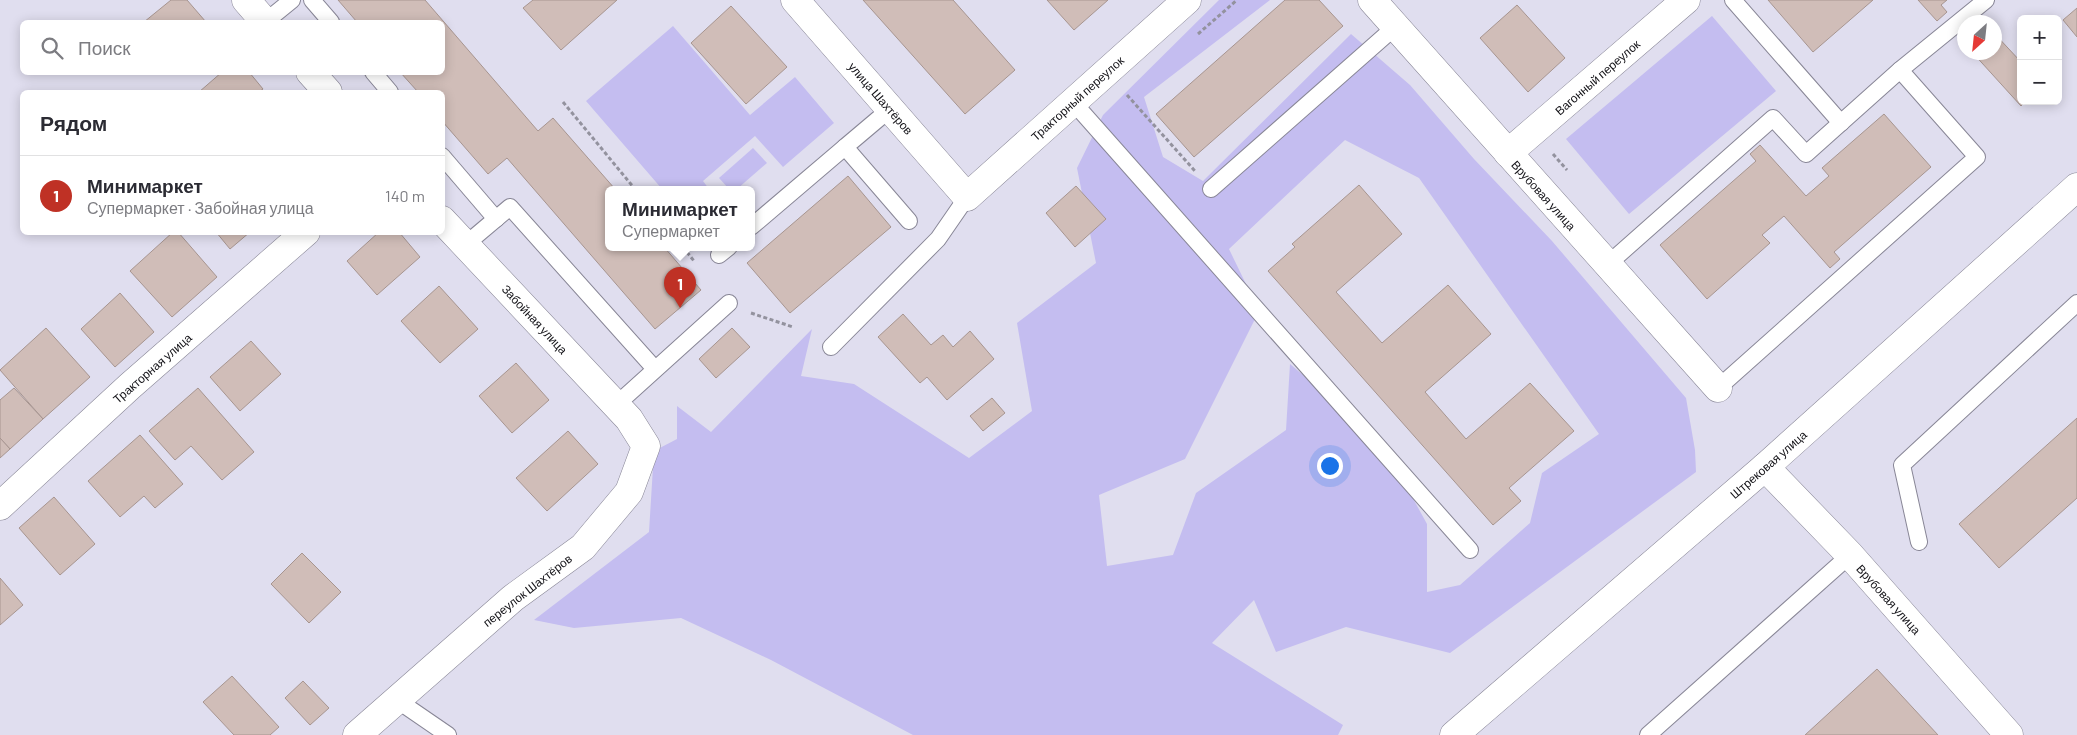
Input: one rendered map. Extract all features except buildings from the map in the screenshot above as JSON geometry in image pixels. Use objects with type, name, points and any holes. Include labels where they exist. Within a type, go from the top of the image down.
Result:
[{"type":"street","points":[[246,0],[263,20]]},
{"type":"street","name":"улица Шахтёров","points":[[795,0],[967,197]]},
{"type":"street","name":"Тракторный переулок","points":[[967,197],[1187,0]]},
{"type":"street","name":"Врубовая улица","points":[[1372,0],[1718,388]]},
{"type":"street","name":"Вагонный переулок","points":[[1508,154],[1686,0]]},
{"type":"street","points":[[313,75],[326,90]]},
{"type":"street","name":"Штрековая улица","points":[[1454,735],[1764,467],[2077,187]]},
{"type":"street","name":"Забойная улица","points":[[445,223],[623,412]]},
{"type":"street","name":"Тракторная улица","points":[[0,506],[130,386],[303,235]]},
{"type":"street","name":"переулок Шахтёров","points":[[357,735],[513,598],[583,547],[589,540],[628,492],[646,446],[623,412]]},
{"type":"street","name":"Врубовая улица","points":[[1764,467],[1850,555],[2009,735]]},
{"type":"lane","points":[[267,20],[292,0]]},
{"type":"lane","points":[[312,0],[329,20]]},
{"type":"lane","points":[[1733,0],[1841,123]]},
{"type":"lane","points":[[1607,265],[1773,118],[1806,154],[1900,70],[1986,0]]},
{"type":"lane","points":[[1211,189],[1395,27]]},
{"type":"lane","points":[[1718,388],[1977,157],[1900,70]]},
{"type":"lane","points":[[376,75],[388,90]]},
{"type":"lane","points":[[1073,102],[1470,550]]},
{"type":"lane","points":[[755,225],[890,109]]},
{"type":"lane","points":[[845,147],[909,221]]},
{"type":"lane","points":[[445,160],[496,219]]},
{"type":"lane","points":[[832,347],[938,239],[967,197]]},
{"type":"lane","points":[[465,245],[510,207],[655,370]]},
{"type":"lane","points":[[623,412],[655,370],[729,303]]},
{"type":"lane","points":[[1919,542],[1902,465],[2077,303]]},
{"type":"lane","points":[[1648,735],[1850,555]]},
{"type":"lane","points":[[396,700],[448,735]]},
{"type":"path","points":[[1127,95],[1211,189]]},
{"type":"path","points":[[562,102],[632,186]]},
{"type":"path","points":[[1550,149],[1568,171]]},
{"type":"path","points":[[729,303],[762,318],[793,327]]},
{"type":"shaded area","points":[[1219,0],[1270,0],[1144,97],[1163,157],[1203,181],[1351,34],[1410,85],[1474,159],[1552,241],[1686,398],[1695,450],[1696,472],[1450,653],[1346,627],[1276,652],[1254,600],[1212,643],[1343,725],[1338,735],[913,735],[771,660],[681,618],[574,628],[534,620],[649,532],[654,451],[677,439],[677,406],[711,432],[812,329],[801,376],[854,384],[969,458],[1032,411],[1017,323],[1096,263],[1077,168],[1103,115]],"holes":[[[1345,140],[1419,178],[1599,434],[1542,473],[1530,523],[1460,585],[1427,592],[1427,524],[1382,442],[1290,364],[1286,430],[1196,493],[1173,555],[1107,566],[1099,495],[1185,459],[1259,311],[1229,249]]]},
{"type":"shaded area","points":[[1712,16],[1776,91],[1629,214],[1566,139]]},
{"type":"shaded area","points":[[673,26],[750,115],[795,77],[834,123],[783,167],[755,136],[703,181],[707,186],[659,186],[586,101]]},
{"type":"shaded area","points":[[753,148],[767,163],[740,186],[726,186],[719,178]]},
{"type":"place","name":"Минимаркет","points":[[680,308]]}]
